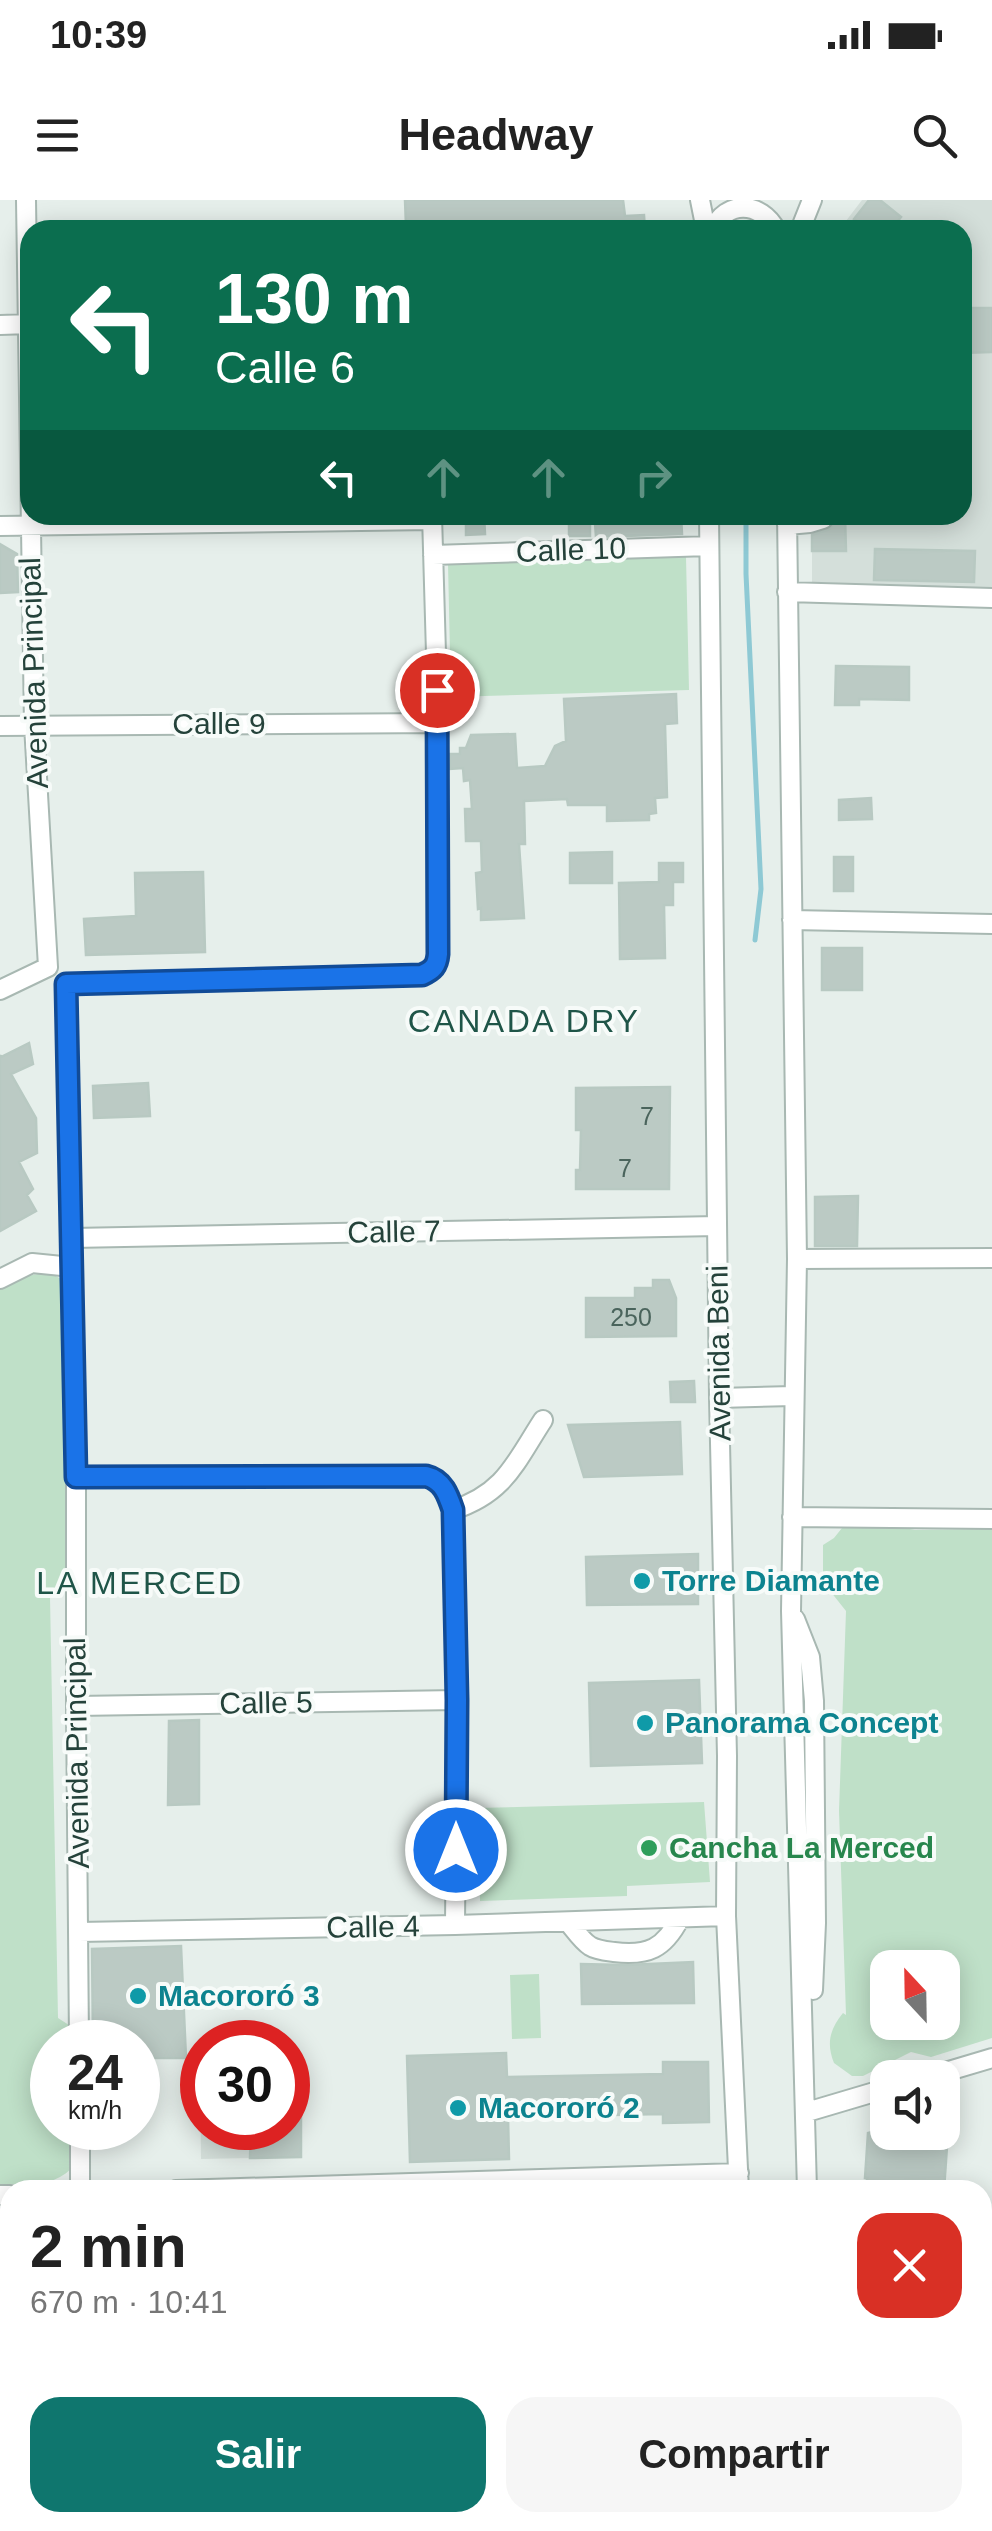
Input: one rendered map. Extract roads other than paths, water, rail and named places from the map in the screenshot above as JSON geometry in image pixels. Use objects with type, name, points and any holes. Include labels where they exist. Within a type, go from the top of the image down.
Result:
[{"type":"street","points":[[716,220],[724,213],[753,208],[770,220]]},
{"type":"street","points":[[0,526],[79,525]]},
{"type":"street","points":[[0,990],[48,967],[66,984],[422,975],[432,971],[438,954],[438,723],[432,525]]},
{"type":"street","name":"Avenida Beni","points":[[708,525],[727,1756],[726,1916],[739,2180]]},
{"type":"street","points":[[787,525],[797,1258],[791,1612],[807,2180]]},
{"type":"street","name":"Avenida Principal","points":[[29,526],[34,725],[48,967]]},
{"type":"street","name":"Calle 10","points":[[433,555],[709,546]]},
{"type":"street","points":[[787,592],[992,598]]},
{"type":"street","name":"Calle 9","points":[[0,726],[438,723]]},
{"type":"street","points":[[792,920],[992,924]]},
{"type":"street","name":"Avenida Principal","points":[[66,984],[76,1477],[80,2020]]},
{"type":"street","name":"Calle 7","points":[[72,1238],[717,1226]]},
{"type":"street","points":[[797,1258],[992,1258]]},
{"type":"street","points":[[0,1278],[32,1263],[72,1267]]},
{"type":"street","points":[[719,1398],[793,1396]]},
{"type":"street","points":[[453,1510],[471,1504],[499,1486],[543,1420]]},
{"type":"street","points":[[76,1477],[426,1476],[442,1486],[453,1510],[457,1700],[455,1925]]},
{"type":"street","points":[[792,1517],[992,1519]]},
{"type":"street","name":"Calle 5","points":[[76,1706],[457,1700]]},
{"type":"street","name":"Calle 4","points":[[79,1932],[726,1916]]},
{"type":"street","points":[[568,1922],[588,1946],[627,1954],[658,1947],[680,1918]]},
{"type":"street","points":[[960,2068],[992,2058]]},
{"type":"street","points":[[807,2112],[870,2093]]},
{"type":"street","points":[[80,2150],[80,2180]]},
{"type":"waterway","points":[[746,525],[761,889],[755,940]]},
{"type":"place","name":"Torre Diamante","points":[[642,1581]]},
{"type":"place","name":"Panorama Concept","points":[[645,1723]]},
{"type":"place","name":"Cancha La Merced","points":[[649,1848]]},
{"type":"place","name":"Macororó 3","points":[[138,1996]]},
{"type":"place","name":"Macororó 2","points":[[458,2108]]},
{"type":"district","name":"CANADA DRY","points":[[524,1021]]},
{"type":"district","name":"LA MERCED","points":[[140,1583]]}]
